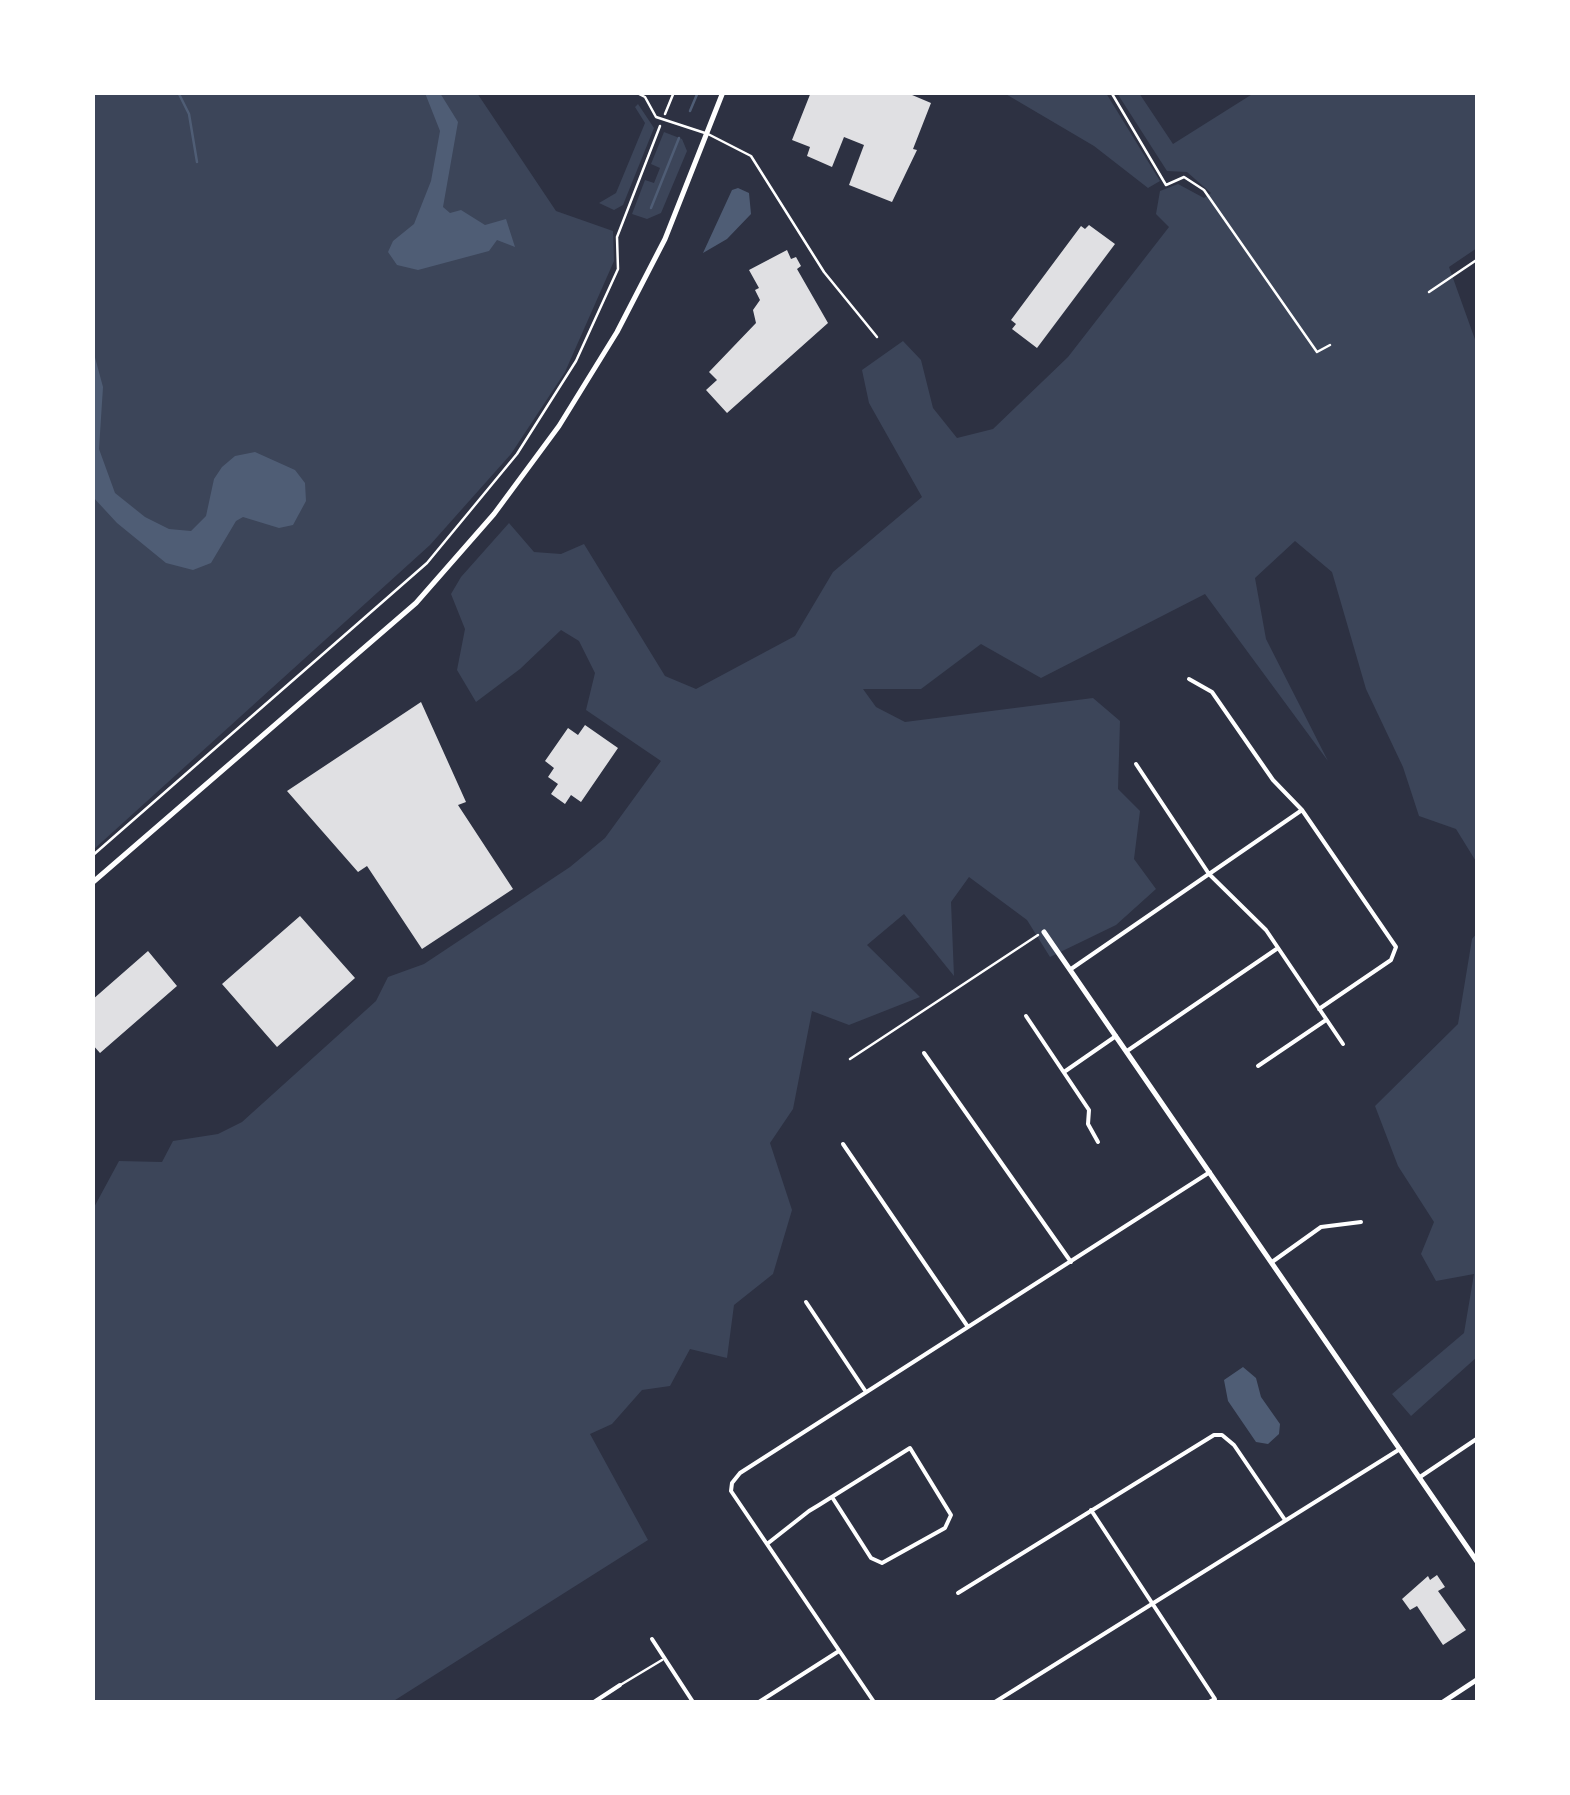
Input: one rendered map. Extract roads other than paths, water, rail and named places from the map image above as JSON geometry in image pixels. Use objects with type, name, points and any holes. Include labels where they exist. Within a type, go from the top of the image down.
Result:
[{"type":"main road","points":[[92,883],[416,603],[494,514],[559,426],[617,332],[665,240],[724,92]]},
{"type":"main road","points":[[1044,932],[1478,1563]]},
{"type":"main road","points":[[1443,1702],[1478,1679]]},
{"type":"street","points":[[1189,678],[1212,692],[1273,780],[1302,810],[1396,947],[1391,960],[1319,1009]]},
{"type":"street","points":[[1136,764],[1210,874],[1278,948],[1343,1044]]},
{"type":"street","points":[[1070,970],[1302,810]]},
{"type":"street","points":[[1126,1052],[1278,948]]},
{"type":"street","points":[[1026,1016],[1089,1110],[1088,1124],[1098,1142]]},
{"type":"street","points":[[1258,1066],[1326,1020]]},
{"type":"street","points":[[1064,1072],[1116,1036]]},
{"type":"street","points":[[924,1053],[1071,1262]]},
{"type":"street","points":[[844,1144],[968,1327]]},
{"type":"street","points":[[874,1702],[731,1492],[732,1483],[740,1473],[1210,1172]]},
{"type":"street","points":[[1272,1262],[1321,1226],[1361,1222]]},
{"type":"street","points":[[806,1302],[866,1392]]},
{"type":"street","points":[[958,1593],[1205,1437],[1222,1435],[1234,1445],[1284,1520]]},
{"type":"street","points":[[1420,1478],[1478,1438]]},
{"type":"street","points":[[767,1544],[832,1497],[910,1448],[950,1515],[945,1528],[882,1563],[871,1558],[832,1497]]},
{"type":"street","points":[[995,1702],[1400,1449]]},
{"type":"street","points":[[1090,1510],[1215,1698],[1209,1702]]},
{"type":"street","points":[[652,1639],[693,1702]]},
{"type":"street","points":[[759,1702],[840,1651]]},
{"type":"street","points":[[594,1702],[620,1685]]},
{"type":"lane","points":[[635,92],[644,97],[656,117],[708,134],[751,156],[824,272],[877,338]]},
{"type":"lane","points":[[620,1685],[664,1659]]},
{"type":"waterway","points":[[178,92],[189,114],[197,162]]},
{"type":"waterway","points":[[690,111],[698,92]]},
{"type":"waterway","points":[[651,208],[679,138]]}]
